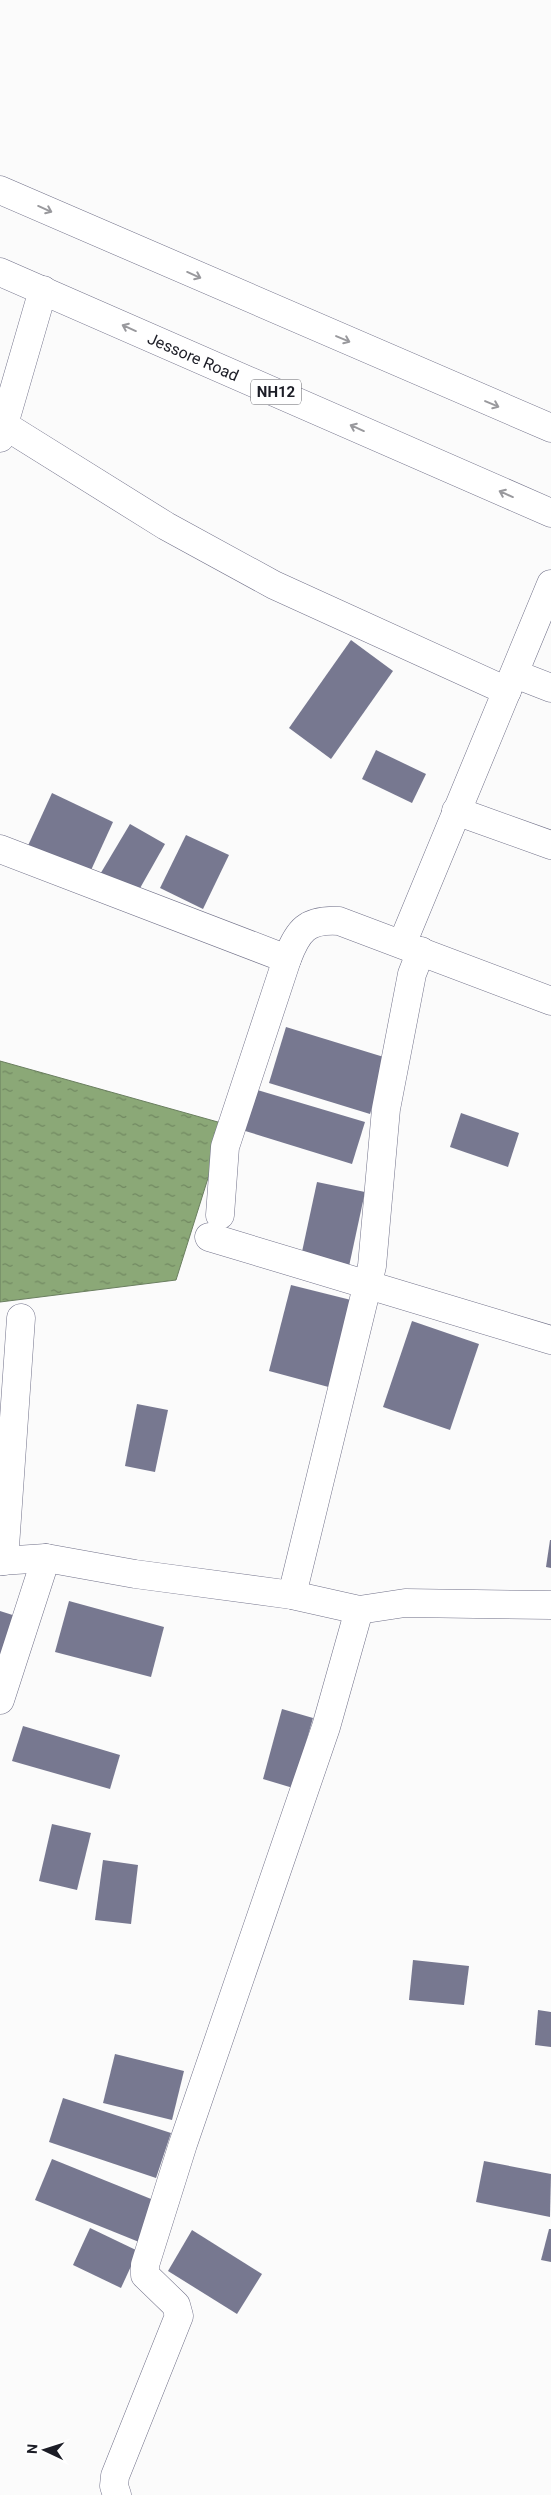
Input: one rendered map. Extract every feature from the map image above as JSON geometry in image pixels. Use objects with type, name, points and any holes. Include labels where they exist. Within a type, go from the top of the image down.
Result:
[{"type":"main road","points":[[0,190],[551,428]]},
{"type":"main road","name":"Jessore Road","points":[[0,272],[551,513]]},
{"type":"main road","points":[[42,290],[2,431],[166,526],[274,585],[511,683],[551,688]]},
{"type":"main road","points":[[292,1595],[372,1266],[386,1109],[412,974],[411,948],[456,811],[551,584]]},
{"type":"main road","points":[[456,811],[551,845]]},
{"type":"main road","points":[[0,849],[287,958]]},
{"type":"main road","points":[[551,1001],[339,922],[322,920],[304,929],[295,939],[287,958],[225,1147],[215,1226],[368,1286],[551,1340]]},
{"type":"main road","points":[[21,1318],[2,1561],[46,1558],[135,1574],[292,1595],[359,1610],[405,1603],[551,1605]]},
{"type":"main road","points":[[0,1700],[46,1558]]},
{"type":"main road","points":[[117,2495],[114,2486],[115,2476],[179,2316],[176,2305],[145,2274],[145,2265],[183,2144],[326,1727],[359,1610]]},
{"type":"water","points":[[0,1061],[225,1124],[176,1280],[0,1302]]},
{"type":"building","points":[[351,640],[393,671],[331,759],[289,728]]},
{"type":"building","points":[[376,750],[426,774],[412,803],[362,779]]},
{"type":"building","points":[[52,793],[113,822],[87,879],[26,850]]},
{"type":"building","points":[[130,824],[165,844],[135,897],[99,876]]},
{"type":"building","points":[[186,835],[229,855],[203,909],[160,888]]},
{"type":"building","points":[[286,1027],[387,1058],[370,1114],[269,1083]]},
{"type":"building","points":[[254,1089],[365,1122],[352,1164],[242,1130]]},
{"type":"building","points":[[461,1113],[519,1133],[508,1167],[450,1147]]},
{"type":"building","points":[[317,1182],[365,1192],[348,1271],[300,1261]]},
{"type":"building","points":[[291,1285],[359,1302],[336,1389],[269,1371]]},
{"type":"building","points":[[412,1321],[479,1344],[450,1430],[383,1407]]},
{"type":"building","points":[[137,1404],[168,1410],[155,1472],[125,1466]]},
{"type":"building","points":[[551,1540],[551,1568],[546,1567]]},
{"type":"building","points":[[69,1601],[164,1627],[151,1677],[55,1652]]},
{"type":"building","points":[[0,1611],[22,1618],[0,1682]]},
{"type":"building","points":[[282,1709],[313,1718],[293,1788],[263,1779]]},
{"type":"building","points":[[23,1726],[120,1755],[110,1789],[12,1761]]},
{"type":"building","points":[[52,1824],[91,1833],[77,1890],[39,1881]]},
{"type":"building","points":[[103,1860],[138,1865],[131,1924],[95,1920]]},
{"type":"building","points":[[413,1960],[469,1966],[464,2005],[409,2000]]},
{"type":"building","points":[[538,2010],[551,2012],[551,2047],[535,2045]]},
{"type":"building","points":[[115,2054],[184,2071],[172,2120],[103,2103]]},
{"type":"building","points":[[63,2098],[171,2133],[156,2178],[49,2142]]},
{"type":"building","points":[[52,2159],[161,2203],[144,2244],[35,2200]]},
{"type":"building","points":[[484,2161],[551,2174],[550,2217],[476,2202]]},
{"type":"building","points":[[90,2228],[138,2251],[121,2288],[73,2265]]},
{"type":"building","points":[[549,2229],[551,2229],[551,2262],[541,2260]]},
{"type":"building","points":[[192,2230],[262,2274],[237,2314],[168,2271]]}]
